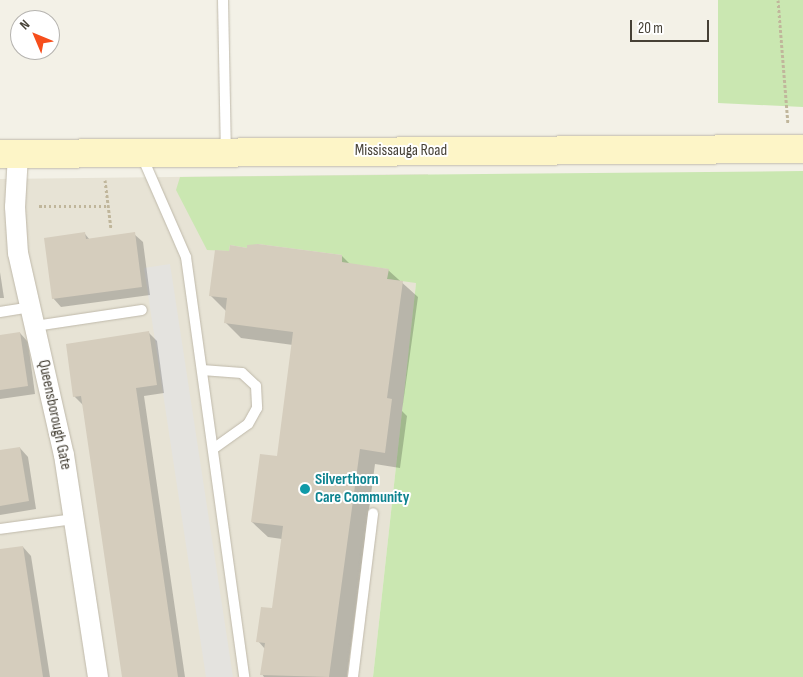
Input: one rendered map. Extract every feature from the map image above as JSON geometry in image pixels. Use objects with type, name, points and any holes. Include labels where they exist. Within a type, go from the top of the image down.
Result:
[{"type":"main road","name":"Mississauga Road","points":[[9,154],[796,149]]},
{"type":"street","name":"Queensborough Gate","points":[[9,154],[16,230],[64,455],[98,677]]},
{"type":"lane","points":[[223,0],[226,152]]},
{"type":"lane","points":[[141,153],[186,257],[244,677]]},
{"type":"lane","points":[[0,312],[33,316],[142,310]]},
{"type":"lane","points":[[202,370],[242,373],[256,386],[257,408],[248,424],[213,449]]},
{"type":"lane","points":[[353,677],[373,512]]},
{"type":"lane","points":[[0,529],[74,519]]},
{"type":"path","points":[[778,0],[796,149]]},
{"type":"path","points":[[104,172],[111,229]]},
{"type":"path","points":[[36,206],[108,206]]},
{"type":"shaded area","points":[[428,174],[373,677],[0,677],[0,179]]},
{"type":"shaded area","points":[[170,264],[233,677],[206,677],[144,268]]},
{"type":"green space","points":[[718,0],[803,0],[803,107],[718,103]]},
{"type":"green space","points":[[803,171],[803,677],[373,677],[416,283],[387,279],[388,269],[360,265],[341,268],[342,255],[258,244],[247,248],[230,245],[229,251],[207,250],[176,190],[180,177]]},
{"type":"building","points":[[85,232],[86,239],[135,232],[142,287],[52,299],[44,238]]},
{"type":"building","name":"Silverthorn Care Community","points":[[258,244],[342,255],[342,262],[389,269],[387,279],[403,281],[387,398],[392,399],[385,453],[360,449],[329,677],[260,675],[265,643],[256,642],[261,607],[272,608],[283,526],[251,522],[260,454],[277,456],[293,332],[224,323],[227,298],[209,296],[215,250],[229,251],[230,245],[247,248],[247,245]]},
{"type":"building","points":[[149,331],[157,385],[136,388],[178,677],[122,677],[81,396],[73,397],[66,344]]},
{"type":"building","points":[[20,332],[28,386],[0,390],[0,335]]},
{"type":"building","points":[[20,447],[29,501],[0,506],[0,450]]},
{"type":"building","points":[[23,546],[43,677],[0,677],[0,549]]},
{"type":"place","name":"Silverthorn Care Community","points":[[305,489]]}]
